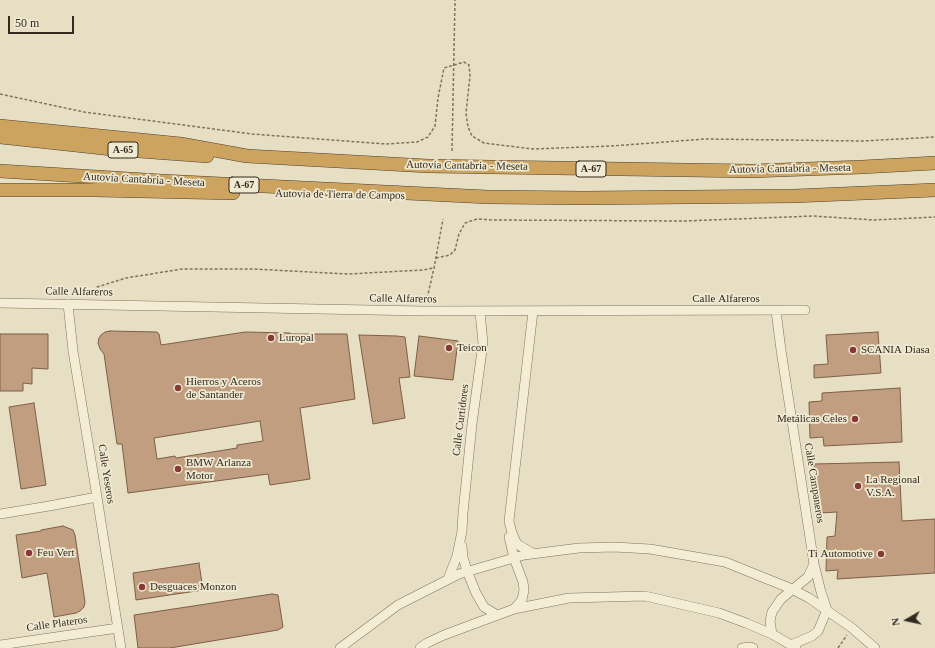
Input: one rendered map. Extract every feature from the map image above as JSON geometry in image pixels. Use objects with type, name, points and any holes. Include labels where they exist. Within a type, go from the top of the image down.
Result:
[{"type":"highway","name":"Autovía Cantabria - Meseta","points":[[0,126],[181,144],[247,156],[428,166],[751,171],[935,163]]},
{"type":"highway","name":"A-65","points":[[0,137],[112,149],[199,156],[247,156]]},
{"type":"highway","name":"Autovía Cantabria - Meseta","points":[[0,171],[162,181],[488,197],[584,198],[794,196],[935,190]]},
{"type":"highway","name":"Autovia de Tierra de Campos","points":[[0,190],[95,190],[488,197]]},
{"type":"street","name":"Calle Alfareros","points":[[0,303],[480,312],[805,310]]},
{"type":"street","name":"Calle Yeseros","points":[[68,304],[73,351],[98,497],[121,648]]},
{"type":"street","points":[[514,609],[522,600],[524,590],[523,582],[514,558],[510,541],[508,520],[533,311]]},
{"type":"street","name":"Calle Campaneros","points":[[776,311],[814,564],[827,610]]},
{"type":"street","name":"Calle Curtidores","points":[[480,312],[483,343],[472,424],[463,512],[463,556],[467,572],[484,607],[497,615]]},
{"type":"street","points":[[0,514],[98,497]]},
{"type":"street","points":[[508,520],[517,544],[534,554]]},
{"type":"street","name":"Calle Curtidores","points":[[448,580],[457,556],[462,531]]},
{"type":"street","points":[[340,648],[398,606],[459,574],[524,555],[579,548],[614,547],[650,549],[724,562],[792,589],[809,598],[852,628],[875,648]]},
{"type":"street","points":[[772,634],[770,621],[772,612],[781,599],[808,577],[814,564]]},
{"type":"street","points":[[420,648],[444,635],[514,609],[569,598],[645,596],[719,613],[772,634],[793,646],[812,636],[818,631],[827,610]]},
{"type":"street","name":"Calle Plateros","points":[[0,645],[118,628]]},
{"type":"street","points":[[742,648],[753,648]]},
{"type":"path","points":[[452,151],[455,0]]},
{"type":"path","points":[[0,94],[84,112],[252,134],[386,144],[417,142],[428,137],[435,126],[438,98],[444,68],[464,62],[469,66],[470,76],[466,113],[468,127],[472,136],[484,143],[533,149],[611,146],[705,139],[863,141],[935,137]]},
{"type":"path","points":[[436,258],[450,255],[455,250],[459,234],[465,223],[477,219],[685,221],[813,216],[874,220],[935,217]]},
{"type":"path","points":[[424,311],[443,219]]},
{"type":"path","points":[[88,304],[97,287],[126,278],[182,269],[253,269],[348,274],[423,270],[434,268]]},
{"type":"path","points":[[838,648],[852,628]]},
{"type":"building","points":[[105,332],[157,332],[159,334],[161,345],[245,332],[347,334],[355,399],[300,408],[310,479],[270,485],[268,474],[128,493],[122,444],[117,444],[104,354],[98,343],[99,338]],"holes":[[[260,421],[263,441],[237,445],[237,448],[176,458],[175,456],[157,459],[154,438]]]},
{"type":"building","name":"SCANIA Diasa","points":[[878,332],[881,373],[814,378],[814,365],[828,364],[826,335]]},
{"type":"building","points":[[0,334],[48,334],[48,369],[32,368],[32,384],[23,383],[23,391],[0,391]]},
{"type":"building","points":[[359,335],[405,337],[410,377],[399,378],[405,418],[373,424]]},
{"type":"building","points":[[419,336],[458,341],[453,380],[414,376]]},
{"type":"building","name":"Metálicas Celes","points":[[900,388],[902,442],[824,446],[823,437],[810,438],[809,402],[822,401],[822,393]]},
{"type":"building","points":[[34,403],[46,485],[21,489],[9,407]]},
{"type":"building","points":[[899,462],[902,521],[935,519],[935,573],[837,579],[838,570],[826,571],[827,537],[835,536],[837,512],[820,513],[814,464]]},
{"type":"building","points":[[63,526],[73,530],[75,535],[85,602],[84,607],[76,613],[54,617],[47,573],[22,578],[16,535]]},
{"type":"building","points":[[199,563],[203,590],[136,600],[133,573]]},
{"type":"building","points":[[272,594],[278,595],[283,627],[278,630],[170,648],[138,648],[134,615]]},
{"type":"place","name":"Luropal","points":[[271,338]]},
{"type":"place","name":"Teicon","points":[[449,348]]},
{"type":"place","name":"SCANIA Diasa","points":[[853,350]]},
{"type":"place","name":"Hierros y Aceros de Santander","points":[[178,388]]},
{"type":"place","name":"Metálicas Celes","points":[[855,419]]},
{"type":"place","name":"BMW Arlanza Motor","points":[[178,469]]},
{"type":"place","name":"La Regional V.S.A.","points":[[858,486]]},
{"type":"place","name":"Feu Vert","points":[[29,553]]},
{"type":"place","name":"Ti Automotive","points":[[881,554]]},
{"type":"place","name":"Desguaces Monzon","points":[[142,587]]}]
